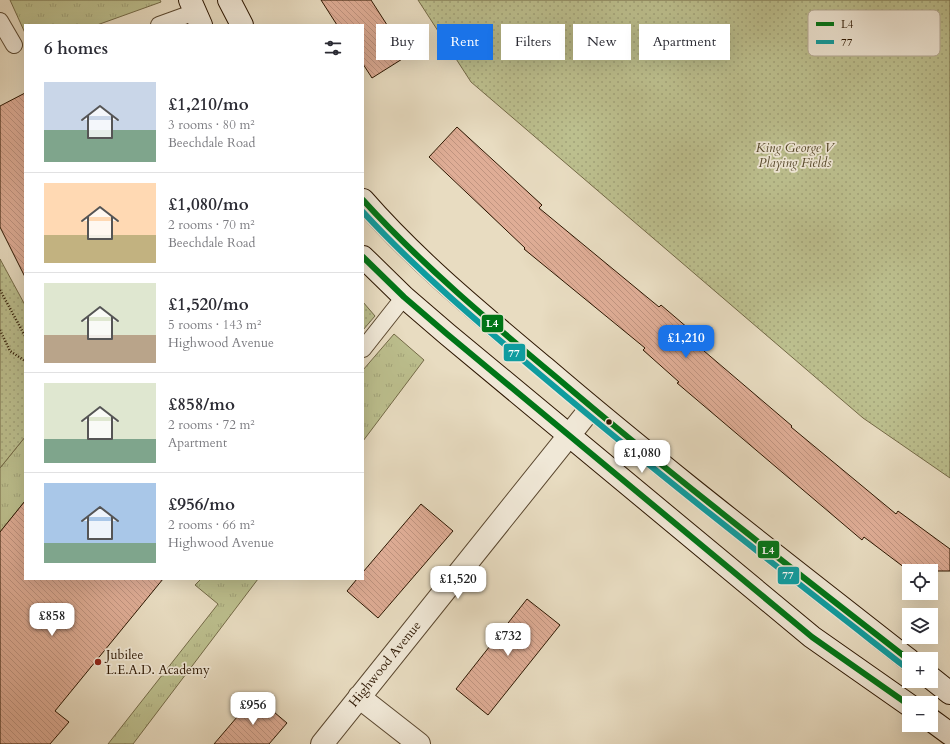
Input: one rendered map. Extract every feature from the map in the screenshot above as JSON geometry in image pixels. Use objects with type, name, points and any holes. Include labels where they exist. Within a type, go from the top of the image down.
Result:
[{"type":"street","points":[[229,0],[241,24]]},
{"type":"street","points":[[364,201],[450,288],[591,408],[706,501],[902,655]]},
{"type":"street","points":[[364,258],[404,297],[812,637],[902,700]]},
{"type":"street","name":"Highwood Avenue","points":[[322,744],[591,408]]},
{"type":"street","points":[[938,683],[950,692]]},
{"type":"street","points":[[359,697],[419,744]]},
{"type":"street","points":[[938,725],[950,734]]},
{"type":"lane","points":[[163,24],[196,12]]},
{"type":"lane","points":[[0,21],[14,44]]},
{"type":"lane","points":[[364,348],[404,297]]},
{"type":"path","points":[[0,290],[24,334]]},
{"type":"path","points":[[0,330],[10,351],[24,360]]},
{"type":"green space","points":[[10,0],[160,0],[161,2],[100,24],[24,24],[24,31]]},
{"type":"green space","name":"King George V Playing Fields","points":[[418,0],[950,0],[950,478],[863,418],[471,82],[457,60],[493,60],[493,24],[437,24],[437,29]]},
{"type":"green space","points":[[0,259],[24,303],[24,438],[0,468]]},
{"type":"green space","points":[[364,303],[375,316],[364,329]]},
{"type":"green space","points":[[394,334],[424,360],[364,440],[364,369]]},
{"type":"green space","points":[[24,438],[24,502],[0,532],[0,468]]},
{"type":"green space","points":[[200,580],[257,580],[133,744],[108,744],[218,604],[195,585]]},
{"type":"building","points":[[321,0],[371,0],[386,24],[376,24],[376,60],[401,60],[372,78],[364,66],[364,24],[336,24]]},
{"type":"building","points":[[24,94],[24,275],[0,227],[0,106]]},
{"type":"building","points":[[457,127],[542,205],[539,208],[659,307],[661,305],[702,340],[697,345],[792,426],[791,427],[896,514],[898,511],[950,549],[950,571],[938,571],[938,564],[902,564],[902,566],[864,537],[862,540],[677,383],[679,382],[643,350],[645,348],[524,249],[525,248],[429,157]]},
{"type":"building","points":[[24,502],[24,580],[162,580],[55,711],[69,722],[50,744],[0,744],[0,532]]},
{"type":"building","points":[[421,504],[453,531],[378,618],[347,591],[356,580],[364,580],[364,571]]},
{"type":"building","points":[[527,599],[560,625],[488,715],[456,689]]},
{"type":"building","points":[[255,696],[287,723],[269,744],[214,744]]},
{"type":"transit line","name":"L4","points":[[364,201],[432,270],[481,314],[687,485],[902,655]]},
{"type":"transit line","name":"77","points":[[364,213],[430,279],[477,321],[593,419],[902,664]]},
{"type":"transit line","name":"L4","points":[[364,258],[404,297],[447,334],[812,637],[902,700]]},
{"type":"place","name":"Jubilee L.E.A.D. Academy","points":[[98,662]]}]
